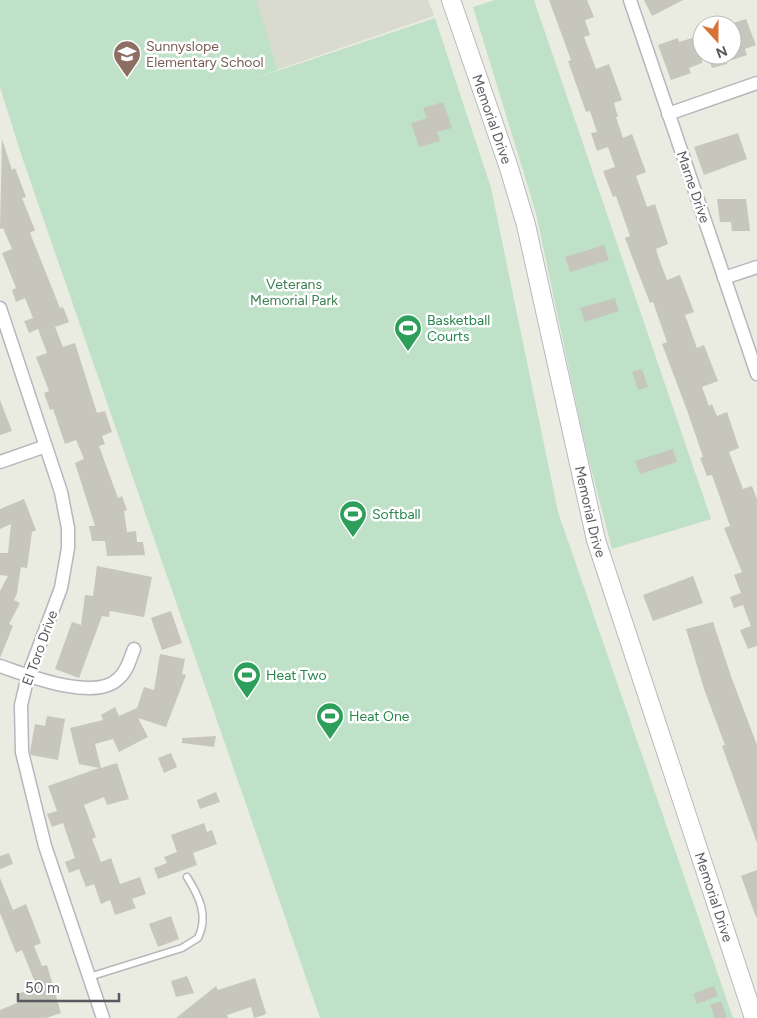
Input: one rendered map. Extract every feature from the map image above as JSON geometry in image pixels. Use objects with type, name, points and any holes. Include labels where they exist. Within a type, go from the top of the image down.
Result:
[{"type":"street","name":"Memorial Drive","points":[[451,0],[524,217],[596,540],[754,1018]]},
{"type":"street","name":"Marne Drive","points":[[630,0],[757,374]]},
{"type":"street","points":[[668,114],[757,83]]},
{"type":"street","points":[[724,278],[757,267]]},
{"type":"street","name":"El Toro Drive","points":[[0,308],[66,510],[68,548],[60,588],[28,676],[21,705],[20,727],[27,777],[45,846],[103,1018]]},
{"type":"street","points":[[0,462],[46,446]]},
{"type":"street","points":[[0,666],[28,676],[70,686],[98,688],[111,684],[121,677],[134,649]]},
{"type":"lane","points":[[89,977],[182,948],[198,938],[204,921],[201,905],[187,877]]},
{"type":"shaded area","name":"Sunnyslope Elementary School","points":[[0,0],[428,0],[434,16],[23,157],[0,87]]},
{"type":"green space","name":"Veterans Memorial Park","points":[[0,0],[256,0],[278,70],[250,80],[435,18],[491,188],[558,512],[733,1018],[320,1018],[22,157],[0,87]]},
{"type":"green space","points":[[495,0],[534,0],[711,519],[612,549],[585,445],[536,213],[473,7]]},
{"type":"building","points":[[549,0],[587,0],[594,17],[585,20],[590,35],[584,37],[596,69],[609,64],[622,100],[614,103],[618,117],[616,117],[623,138],[632,134],[646,172],[636,176],[647,207],[655,204],[668,244],[656,249],[659,259],[667,280],[680,275],[694,312],[685,315],[697,348],[704,345],[718,381],[702,387],[709,406],[712,404],[717,416],[727,412],[739,448],[729,452],[743,489],[752,486],[757,499],[757,646],[748,649],[740,630],[751,626],[743,605],[734,608],[730,597],[741,593],[734,575],[742,572],[724,528],[730,526],[712,475],[707,476],[700,458],[703,457],[662,344],[667,342],[653,302],[650,303],[625,238],[630,236],[616,196],[613,197],[603,171],[615,167],[608,147],[597,151],[591,133],[597,132],[590,111],[586,112],[568,61],[571,60]]},
{"type":"building","points":[[644,0],[683,0],[652,16]]},
{"type":"building","points":[[746,19],[756,45],[745,49],[747,55],[742,57],[742,20]]},
{"type":"building","points":[[678,38],[679,42],[692,38],[692,65],[697,65],[689,68],[691,73],[671,80],[658,45]]},
{"type":"building","points":[[711,65],[723,65],[712,68]]},
{"type":"building","points":[[443,102],[452,128],[437,132],[440,141],[419,147],[411,123],[427,118],[423,108]]},
{"type":"building","points":[[738,133],[747,159],[704,175],[694,147]]},
{"type":"building","points":[[2,139],[12,170],[15,168],[26,197],[22,198],[35,230],[30,233],[60,308],[63,307],[69,322],[55,327],[63,347],[75,343],[97,413],[105,411],[112,432],[102,436],[105,444],[99,446],[118,498],[122,496],[127,510],[124,511],[127,532],[136,531],[137,542],[143,542],[145,555],[107,556],[105,541],[92,541],[89,526],[95,526],[75,463],[84,459],[76,440],[65,444],[53,409],[50,410],[44,393],[49,391],[36,357],[47,353],[38,329],[29,333],[24,321],[33,318],[25,298],[16,302],[12,290],[16,288],[2,253],[12,249],[3,228],[0,229]]},
{"type":"building","points":[[717,199],[746,199],[750,231],[732,231],[731,222],[720,222]]},
{"type":"building","points":[[604,245],[609,260],[570,272],[565,257]]},
{"type":"building","points":[[615,298],[619,311],[585,322],[580,308]]},
{"type":"building","points":[[642,369],[648,387],[638,390],[632,372]]},
{"type":"building","points":[[0,400],[12,431],[0,435]]},
{"type":"building","points":[[673,449],[677,462],[640,474],[635,461]]},
{"type":"building","points":[[24,499],[36,530],[32,532],[27,568],[21,567],[14,600],[20,603],[9,624],[13,626],[0,658],[0,591],[8,576],[0,575],[0,553],[8,553],[11,524],[0,529],[0,509]]},
{"type":"building","points":[[97,566],[152,577],[144,617],[110,611],[109,617],[102,616],[79,678],[55,669],[72,622],[81,625],[85,595],[93,596]]},
{"type":"building","points":[[693,576],[703,603],[653,621],[643,595]]},
{"type":"building","points":[[171,611],[182,643],[162,650],[151,618]]},
{"type":"building","points":[[713,622],[757,745],[757,843],[722,746],[725,745],[704,689],[686,629]]},
{"type":"building","points":[[160,654],[185,659],[182,674],[186,675],[166,727],[138,718],[148,737],[119,752],[113,739],[95,744],[101,768],[117,763],[129,799],[107,805],[104,797],[84,805],[96,837],[92,839],[101,862],[111,858],[120,884],[140,877],[146,894],[132,899],[136,908],[115,915],[110,900],[101,904],[94,884],[86,887],[79,869],[69,873],[65,862],[75,858],[63,823],[52,827],[47,814],[57,811],[48,786],[99,768],[79,764],[70,728],[103,720],[101,715],[115,707],[119,716],[137,708],[144,687],[154,690]]},
{"type":"building","points":[[47,716],[65,719],[58,760],[31,755],[30,752],[35,724],[45,726]]},
{"type":"building","points":[[216,736],[214,747],[182,743],[182,738]]},
{"type":"building","points":[[171,753],[177,767],[164,773],[158,758]]},
{"type":"building","points":[[216,792],[220,802],[200,809],[197,800]]},
{"type":"building","points":[[204,823],[207,832],[212,830],[217,844],[193,853],[197,865],[158,879],[154,868],[167,863],[164,857],[177,852],[171,835]]},
{"type":"building","points":[[9,853],[13,864],[0,869],[0,856]]},
{"type":"building","points":[[757,870],[757,916],[756,917],[741,876]]},
{"type":"building","points":[[0,878],[13,910],[26,904],[41,943],[34,946],[42,966],[47,965],[61,1013],[46,1018],[0,1018],[0,1010],[19,1002],[17,994],[37,987],[22,950],[16,953],[0,913]]},
{"type":"building","points":[[171,916],[179,939],[158,947],[149,924]]},
{"type":"building","points":[[187,976],[194,993],[176,997],[171,981]]},
{"type":"building","points":[[255,978],[266,1013],[264,1015],[254,1018],[251,1007],[227,1015],[228,1018],[176,1018],[216,986],[218,990]]},
{"type":"building","points":[[714,986],[718,996],[697,1004],[693,994]]},
{"type":"building","points":[[721,1001],[727,1018],[715,1018],[710,1005]]},
{"type":"place","name":"Sunnyslope Elementary School","points":[[127,78]]},
{"type":"place","name":"Basketball Courts","points":[[408,352]]},
{"type":"place","name":"Softball","points":[[353,538]]},
{"type":"place","name":"Heat Two","points":[[247,699]]},
{"type":"place","name":"Heat One","points":[[330,740]]}]
